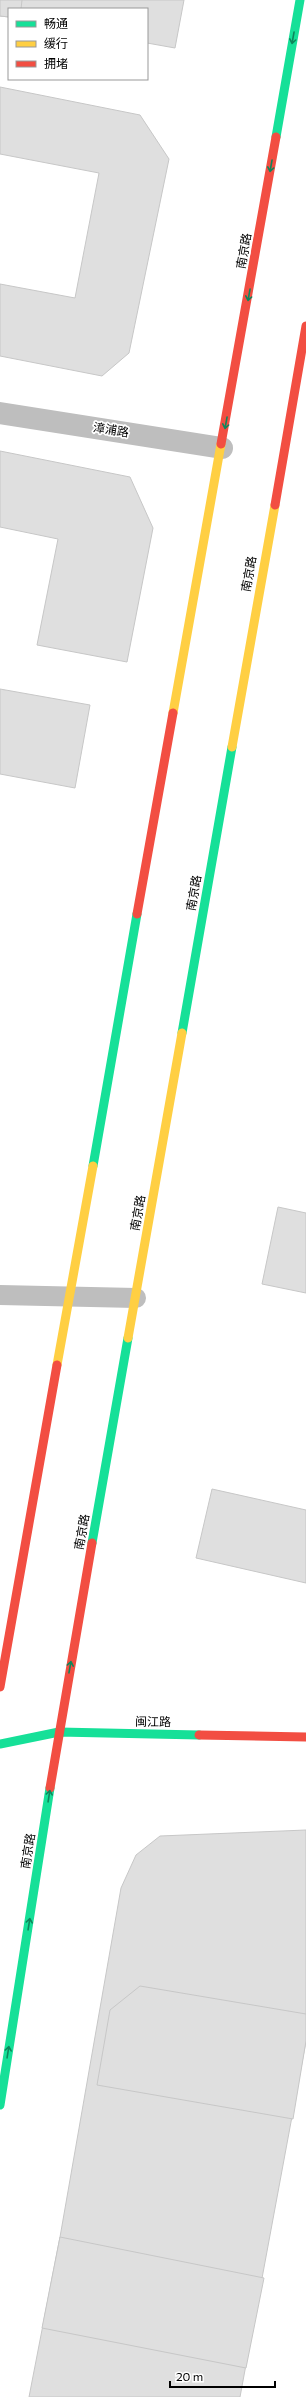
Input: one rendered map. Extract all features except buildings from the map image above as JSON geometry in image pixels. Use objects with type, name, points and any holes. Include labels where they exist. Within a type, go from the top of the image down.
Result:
[{"type":"main road","name":"南京路","points":[[0,1687],[222,448],[300,0]]},
{"type":"main road","name":"南京路","points":[[0,2105],[59,1732],[306,326]]},
{"type":"main road","name":"闽江路","points":[[0,1744],[59,1732],[306,1737]]},
{"type":"street","name":"漳浦路","points":[[0,413],[222,448]]},
{"type":"lane","points":[[0,1295],[136,1298]]},
{"type":"traffic: fast","points":[[276,137],[300,0]]},
{"type":"traffic: fast","points":[[182,1033],[232,747]]},
{"type":"traffic: fast","points":[[93,1166],[137,914]]},
{"type":"traffic: fast","points":[[92,1543],[128,1338]]},
{"type":"traffic: fast","points":[[0,1744],[59,1732],[199,1735]]},
{"type":"traffic: fast","points":[[0,2105],[50,1788]]},
{"type":"traffic: slow","points":[[173,713],[221,444]]},
{"type":"traffic: slow","points":[[232,747],[275,505]]},
{"type":"traffic: slow","points":[[128,1338],[182,1033]]},
{"type":"traffic: slow","points":[[57,1365],[93,1166]]},
{"type":"traffic: jam","points":[[221,444],[276,137]]},
{"type":"traffic: jam","points":[[275,505],[306,326]]},
{"type":"traffic: jam","points":[[137,914],[173,713]]},
{"type":"traffic: jam","points":[[0,1687],[57,1365]]},
{"type":"traffic: jam","points":[[50,1788],[92,1543]]},
{"type":"traffic: jam","points":[[199,1735],[306,1737]]}]
